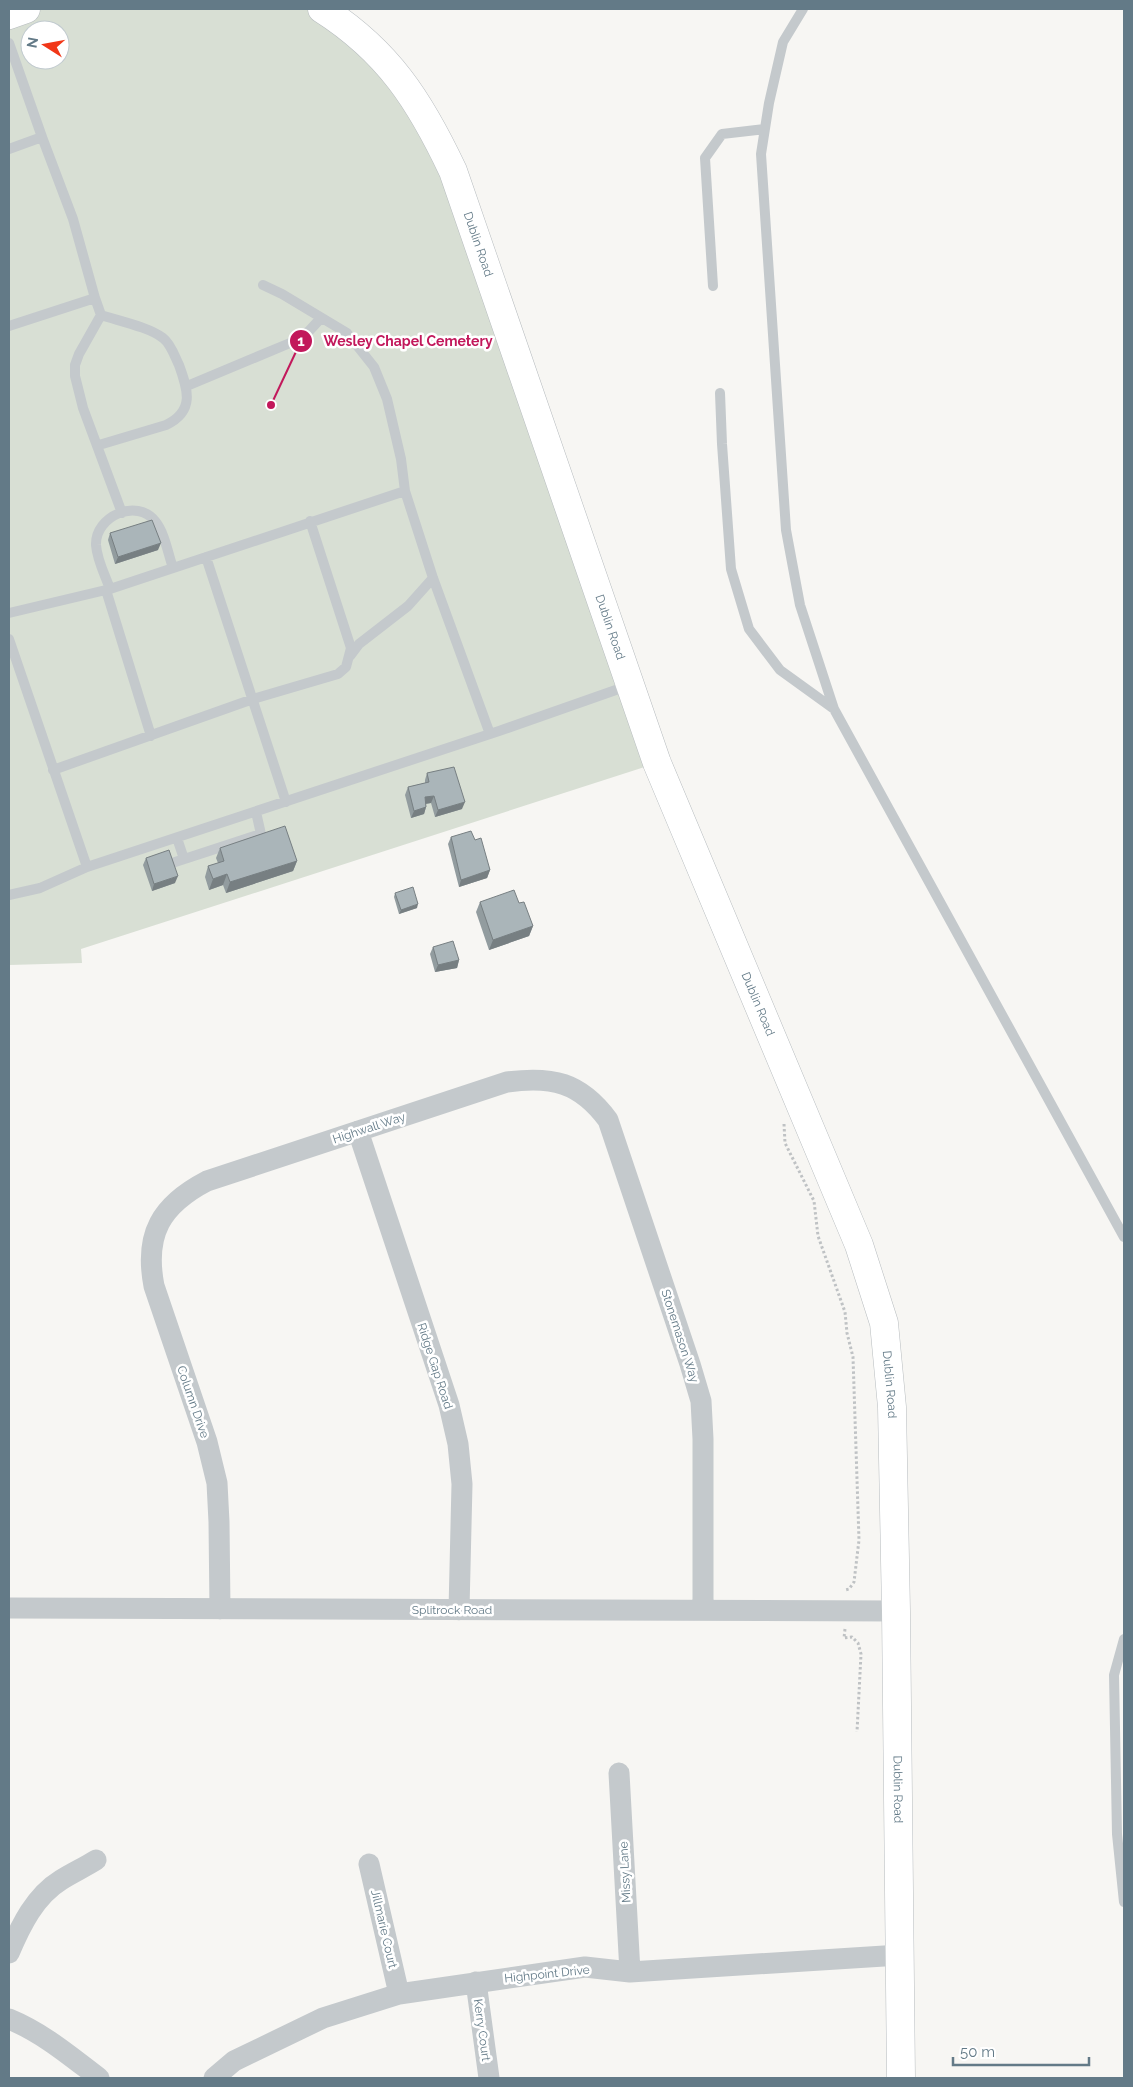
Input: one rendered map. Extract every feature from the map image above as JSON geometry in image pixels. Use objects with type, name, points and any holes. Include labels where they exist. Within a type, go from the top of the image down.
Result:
[{"type":"main road","points":[[9,15],[26,9]]},
{"type":"main road","name":"Dublin Road","points":[[322,9],[360,36],[390,66],[418,104],[453,170],[657,763],[859,1246],[884,1323],[892,1407],[901,2078]]},
{"type":"street","name":"Highwall Way","points":[[172,1204],[188,1191],[208,1180],[507,1082],[540,1079],[556,1081],[572,1087]]},
{"type":"street","name":"Stonemason Way","points":[[572,1087],[598,1107],[611,1127],[701,1401],[703,1440],[702,1610]]},
{"type":"street","name":"Ridge Gap Road","points":[[358,1131],[449,1404],[458,1444],[462,1484],[459,1610]]},
{"type":"street","name":"Column Drive","points":[[172,1204],[159,1223],[152,1243],[150,1266],[154,1286],[207,1442],[217,1484],[220,1609]]},
{"type":"street","name":"Splitrock Road","points":[[9,1608],[896,1612]]},
{"type":"street","name":"Missy Lane","points":[[620,1773],[630,1972]]},
{"type":"street","points":[[9,1953],[22,1924],[39,1900],[60,1881],[96,1860]]},
{"type":"street","name":"Jillmarie Court","points":[[369,1864],[399,1994]]},
{"type":"street","name":"Highpoint Drive","points":[[214,2078],[234,2061],[323,2018],[399,1994],[585,1967],[630,1972],[900,1956]]},
{"type":"street","name":"Kerry Court","points":[[476,1982],[489,2078]]},
{"type":"street","points":[[9,2019],[55,2044],[99,2078]]},
{"type":"lane","points":[[802,9],[783,42],[761,154],[786,530],[800,605],[834,709],[1124,1237]]},
{"type":"lane","points":[[9,43],[73,219],[101,315],[79,354],[75,365],[76,383],[83,408],[99,446],[122,513]]},
{"type":"lane","points":[[713,286],[705,158],[722,134],[765,129]]},
{"type":"lane","points":[[9,149],[42,137]]},
{"type":"lane","points":[[263,285],[282,294],[347,334],[374,367],[387,399],[401,459],[405,491],[433,578],[490,734]]},
{"type":"lane","points":[[9,326],[95,298]]},
{"type":"lane","points":[[99,446],[166,425],[175,420],[186,406],[187,386],[166,340],[157,334],[101,315]]},
{"type":"lane","points":[[187,386],[290,343],[309,331],[321,318]]},
{"type":"lane","points":[[720,392],[731,569],[749,629],[780,670],[834,709]]},
{"type":"lane","points":[[9,614],[108,590],[310,521],[405,491]]},
{"type":"lane","points":[[151,736],[100,562],[96,543],[102,527],[109,518],[122,513],[134,509],[144,511],[156,521],[173,568]]},
{"type":"lane","points":[[310,521],[351,648],[350,657]]},
{"type":"lane","points":[[206,557],[286,802]]},
{"type":"lane","points":[[53,770],[253,699],[338,674],[346,667],[359,644],[408,606],[433,578]]},
{"type":"lane","points":[[9,639],[87,867]]},
{"type":"lane","points":[[9,895],[40,888],[87,867],[490,734],[630,685]]},
{"type":"lane","points":[[169,864],[261,834],[256,812]]},
{"type":"lane","points":[[177,838],[184,859]]},
{"type":"lane","points":[[1124,1639],[1114,1675],[1117,1834],[1124,1902]]},
{"type":"path","points":[[784,1117],[785,1143],[814,1201],[818,1236],[845,1312],[847,1334],[853,1356],[859,1540],[854,1582],[849,1589],[845,1590],[845,1598]]},
{"type":"path","points":[[844,1629],[844,1638],[852,1637],[858,1643],[861,1654],[857,1732]]},
{"type":"shaded area","points":[[26,9],[322,9],[418,105],[657,763],[81,949],[82,963],[9,965],[9,15]]},
{"type":"building","points":[[152,520],[161,543],[118,557],[110,533]]},
{"type":"building","points":[[454,767],[465,802],[438,810],[434,796],[425,797],[426,807],[414,811],[408,787],[429,782],[427,773]]},
{"type":"building","points":[[285,826],[297,861],[230,882],[227,874],[213,879],[208,866],[224,861],[220,848]]},
{"type":"building","points":[[471,831],[475,840],[481,838],[490,870],[461,880],[451,837]]},
{"type":"building","points":[[169,850],[178,876],[154,884],[146,858]]},
{"type":"building","points":[[413,887],[418,904],[401,910],[395,893]]},
{"type":"building","points":[[514,890],[519,903],[524,902],[533,926],[493,940],[480,902]]},
{"type":"building","points":[[453,941],[459,960],[438,965],[433,947]]},
{"type":"place","name":"Wesley Chapel Cemetery","points":[[271,405]]}]
